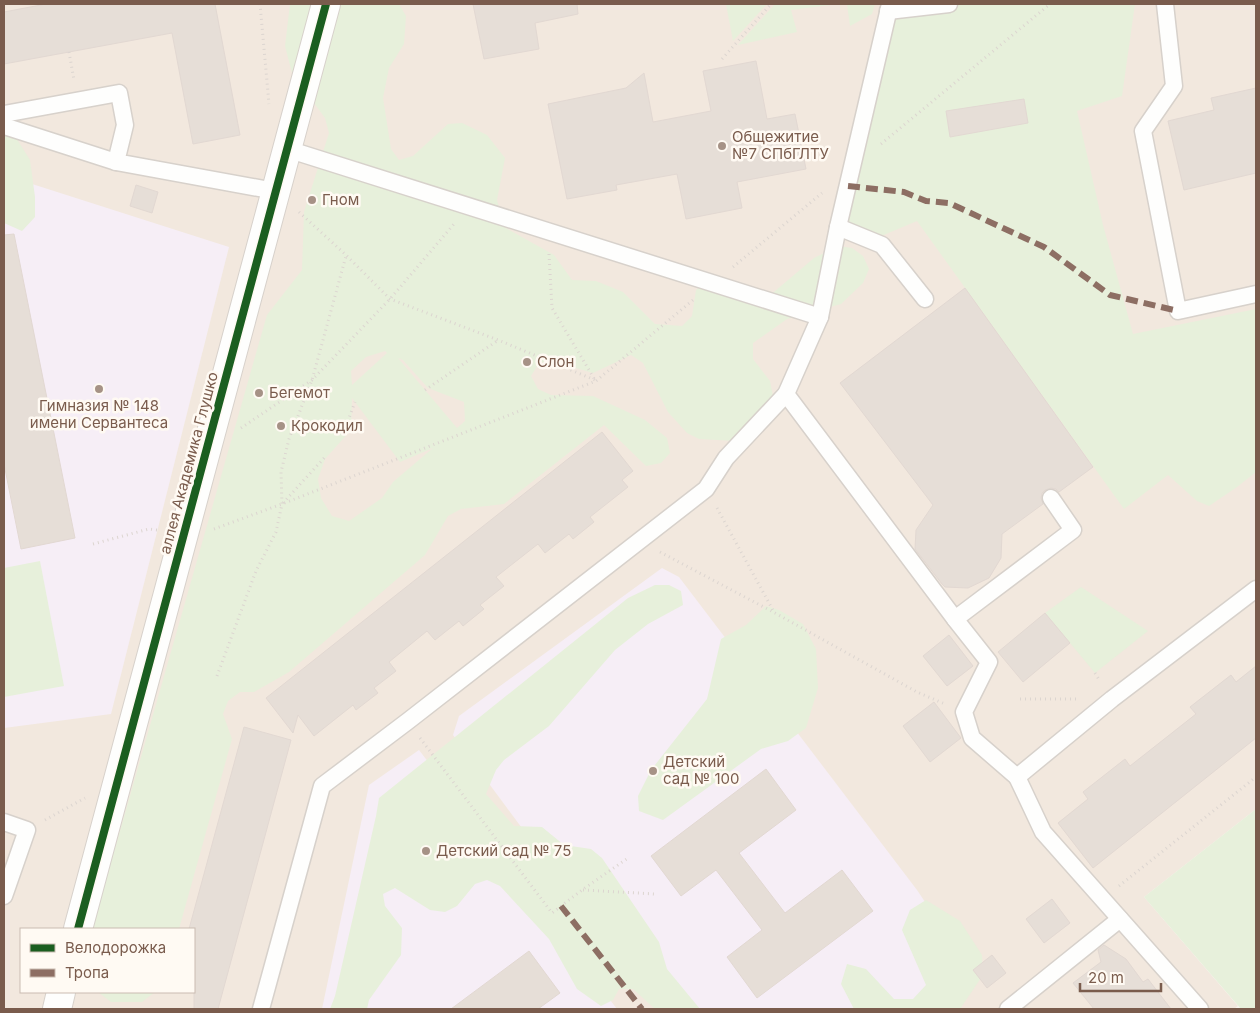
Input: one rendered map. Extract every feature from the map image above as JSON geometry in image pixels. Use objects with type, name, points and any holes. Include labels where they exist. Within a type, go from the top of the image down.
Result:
[{"type":"street","name":"аллея Академика Глушко","points":[[78,928],[326,4]]},
{"type":"street","points":[[57,1009],[62,993]]},
{"type":"lane","points":[[261,1009],[322,786],[706,489],[726,458],[786,394],[820,317],[838,227],[889,7],[949,4]]},
{"type":"lane","points":[[1165,4],[1174,86],[1143,131],[1178,311],[1256,294]]},
{"type":"lane","points":[[4,114],[120,93],[125,125],[116,162]]},
{"type":"lane","points":[[4,126],[116,162],[276,191]]},
{"type":"lane","points":[[287,149],[820,317]]},
{"type":"lane","points":[[838,227],[882,245],[925,299]]},
{"type":"lane","points":[[786,394],[989,662],[964,712],[972,738],[1017,777],[1043,832],[1200,1009]]},
{"type":"lane","points":[[955,619],[1073,530],[1051,498]]},
{"type":"lane","points":[[1017,777],[1112,699],[1256,589]]},
{"type":"lane","points":[[4,822],[27,830],[4,896]]},
{"type":"lane","points":[[1008,1009],[1120,919]]},
{"type":"path","points":[[260,4],[270,110]]},
{"type":"path","points":[[722,59],[771,4]]},
{"type":"path","points":[[69,52],[78,100]]},
{"type":"path","points":[[276,191],[346,255],[390,299],[498,340],[596,381]]},
{"type":"path","points":[[206,451],[312,380],[390,299],[469,206]]},
{"type":"path","points":[[547,231],[552,308],[596,381]]},
{"type":"path","points":[[217,676],[256,571],[276,532],[282,504],[281,472],[289,439],[312,380],[346,255]]},
{"type":"path","points":[[425,390],[498,340]]},
{"type":"path","points":[[186,525],[209,531],[596,381]]},
{"type":"path","points":[[346,426],[355,402]]},
{"type":"path","points":[[282,504],[325,457]]},
{"type":"path","points":[[706,489],[775,613]]},
{"type":"path","points":[[92,544],[149,529],[157,530]]},
{"type":"path","points":[[638,542],[775,613],[917,692],[964,712]]},
{"type":"path","points":[[1095,674],[1112,699]]},
{"type":"path","points":[[1020,699],[1112,699]]},
{"type":"path","points":[[408,721],[552,913],[628,858]]},
{"type":"path","points":[[27,830],[100,790],[120,773]]},
{"type":"path","points":[[1103,899],[1256,778]]},
{"type":"path","points":[[582,890],[655,894]]},
{"type":"shaded area","points":[[4,4],[1256,4],[1256,809],[1144,897],[1238,1006],[1234,1009],[4,1009]]},
{"type":"shaded area","name":"Гимназия № 148 имени Сервантеса","points":[[4,175],[229,247],[111,714],[4,728]]},
{"type":"shaded area","name":"Детский сад № 100","points":[[662,568],[679,577],[917,890],[967,964],[960,1009],[658,1009],[453,735],[459,716]]},
{"type":"shaded area","name":"Детский сад № 75","points":[[419,750],[617,1009],[322,1009],[369,785]]},
{"type":"green space","points":[[290,4],[399,4],[406,16],[404,44],[389,68],[383,98],[391,149],[399,160],[413,156],[448,124],[462,123],[487,135],[505,158],[497,200],[504,227],[554,255],[572,280],[596,281],[623,292],[655,324],[682,326],[692,316],[696,290],[706,280],[768,297],[814,258],[838,246],[852,248],[863,256],[869,269],[863,283],[841,304],[787,319],[753,343],[753,359],[770,381],[773,396],[735,441],[699,439],[687,433],[668,412],[643,363],[631,355],[593,373],[552,361],[539,363],[531,376],[538,389],[551,395],[593,396],[645,420],[667,438],[670,453],[661,463],[646,466],[604,425],[504,504],[461,509],[448,516],[425,555],[289,672],[254,692],[240,692],[228,701],[223,714],[232,739],[179,928],[92,928],[267,315],[302,270],[304,212],[329,133],[325,118],[292,73],[285,46]],"holes":[[[385,351],[387,353],[352,385],[351,371],[366,357]],[[398,358],[403,360],[428,388],[464,402],[465,421],[457,428]],[[352,398],[400,462],[433,448],[393,482],[382,498],[349,521],[332,516],[321,498],[318,479],[325,459],[351,430]]]},
{"type":"green space","points":[[726,4],[767,4],[733,41]]},
{"type":"green space","points":[[775,4],[838,4],[791,10],[797,32],[738,45]]},
{"type":"green space","points":[[847,4],[875,4],[872,14],[850,26]]},
{"type":"green space","points":[[949,4],[1135,4],[1122,96],[1077,111],[1103,225],[1133,334],[1256,309],[1256,472],[1209,506],[1197,501],[1168,475],[1124,509],[917,221],[879,237],[846,222],[888,11]]},
{"type":"green space","points":[[4,127],[10,128],[30,160],[35,197],[35,217],[22,231],[4,223]]},
{"type":"green space","points":[[40,561],[64,686],[4,697],[4,568]]},
{"type":"green space","points":[[655,585],[669,585],[681,591],[683,605],[648,624],[615,650],[549,726],[504,760],[496,770],[486,794],[514,826],[542,827],[564,845],[591,849],[602,858],[659,942],[667,969],[700,1009],[655,1009],[633,989],[619,989],[613,1000],[601,1006],[577,989],[549,939],[500,886],[487,880],[475,884],[457,906],[445,912],[430,910],[395,888],[383,894],[385,906],[402,928],[401,955],[369,1000],[367,1009],[330,1009],[335,996],[379,798],[628,598]]},
{"type":"green space","points":[[1081,587],[1148,631],[1095,673],[1045,613]]},
{"type":"green space","points":[[766,606],[779,610],[803,624],[816,649],[818,688],[806,728],[788,741],[761,749],[663,820],[639,811],[638,796],[651,770],[707,699],[721,639],[746,625]]},
{"type":"green space","points":[[1256,809],[1256,1009],[1241,1009],[1144,897]]},
{"type":"green space","points":[[926,900],[960,921],[982,955],[983,975],[960,1009],[854,1009],[841,984],[847,964],[866,969],[894,999],[913,999],[926,985],[902,930],[910,910]]},
{"type":"green space","points":[[99,993],[154,993],[142,1002],[111,1002]]},
{"type":"building","points":[[46,4],[215,4],[240,135],[193,144],[172,33],[4,64],[4,12]]},
{"type":"building","points":[[473,4],[577,4],[578,14],[535,23],[539,49],[484,59]]},
{"type":"building","points":[[756,61],[767,119],[795,114],[806,169],[737,182],[742,208],[686,219],[677,174],[616,185],[617,190],[567,199],[548,104],[626,88],[644,73],[653,122],[711,111],[703,71]]},
{"type":"building","points":[[1256,88],[1256,173],[1184,190],[1168,121],[1214,110],[1211,98]]},
{"type":"building","points":[[1024,99],[1028,123],[950,137],[946,111]]},
{"type":"building","points":[[136,185],[158,192],[152,213],[130,206]]},
{"type":"building","points":[[14,234],[75,538],[21,549],[4,464],[4,235]]},
{"type":"building","points":[[965,288],[1093,467],[1059,492],[1051,488],[1045,490],[1041,498],[1043,504],[1002,534],[1001,558],[989,578],[968,588],[945,587],[915,549],[916,530],[933,505],[840,383]]},
{"type":"building","points":[[602,432],[633,471],[622,480],[628,487],[590,517],[594,522],[573,539],[569,534],[545,553],[538,544],[496,577],[504,586],[480,605],[484,609],[463,626],[459,621],[435,640],[427,631],[389,662],[396,671],[374,688],[378,693],[356,710],[353,705],[314,736],[298,715],[293,733],[266,698]]},
{"type":"building","points":[[1045,613],[1070,643],[1023,682],[998,652]]},
{"type":"building","points":[[949,635],[973,666],[947,686],[923,656]]},
{"type":"building","points":[[1256,666],[1256,738],[1093,868],[1058,823],[1088,799],[1083,792],[1125,759],[1130,766],[1196,714],[1190,707],[1231,675],[1236,682]]},
{"type":"building","points":[[934,702],[961,738],[930,762],[903,726]]},
{"type":"building","points":[[244,727],[291,740],[218,1009],[194,1009],[195,928],[189,928]]},
{"type":"building","points":[[766,769],[796,810],[739,853],[785,913],[842,870],[873,911],[757,998],[727,957],[762,930],[716,870],[681,896],[651,856]]},
{"type":"building","points":[[1052,899],[1070,923],[1044,943],[1026,919]]},
{"type":"building","points":[[1104,945],[1126,959],[1143,982],[1148,979],[1171,1009],[1094,1009],[1073,983],[1101,962],[1098,950]]},
{"type":"building","points":[[529,951],[560,993],[538,1009],[451,1009]]},
{"type":"building","points":[[992,955],[1006,973],[987,988],[973,970]]},
{"type":"marked path","points":[[848,186],[904,192],[926,201],[949,203],[1044,247],[1110,295],[1178,311]]},
{"type":"marked path","points":[[561,906],[642,1009]]},
{"type":"cycle path","points":[[78,928],[326,4]]},
{"type":"place","name":"Общежитие №7 СПбГЛТУ","points":[[722,146]]},
{"type":"place","name":"Гном","points":[[312,200]]},
{"type":"place","name":"Слон","points":[[527,362]]},
{"type":"place","name":"Гимназия № 148 имени Сервантеса","points":[[99,389]]},
{"type":"place","name":"Бегемот","points":[[259,393]]},
{"type":"place","name":"Крокодил","points":[[281,426]]},
{"type":"place","name":"Детский сад № 100","points":[[653,771]]},
{"type":"place","name":"Детский сад № 75","points":[[426,851]]}]
